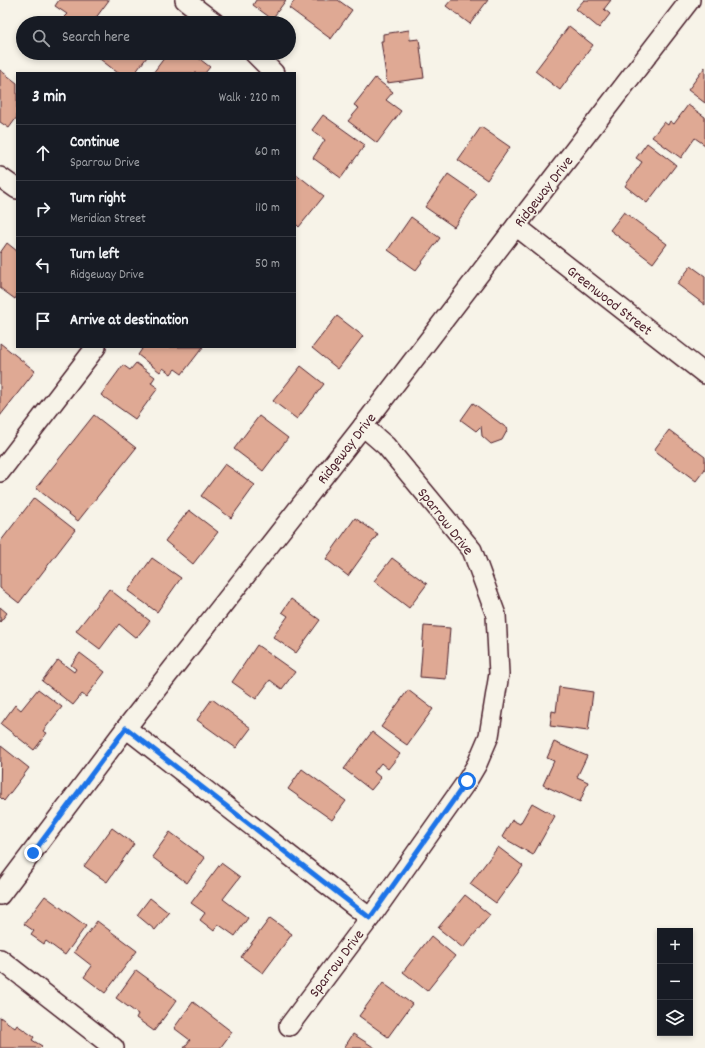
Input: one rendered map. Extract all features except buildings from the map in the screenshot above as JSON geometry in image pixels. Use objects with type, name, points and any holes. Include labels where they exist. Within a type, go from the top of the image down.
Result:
[{"type":"street","points":[[185,0],[206,16]]},
{"type":"street","name":"Ridgeway Drive","points":[[0,895],[126,728],[364,426],[690,0]]},
{"type":"street","points":[[261,60],[273,72]]},
{"type":"street","points":[[0,177],[16,189]]},
{"type":"street","name":"Greenwood Street","points":[[516,226],[705,374]]},
{"type":"street","points":[[0,472],[95,348]]},
{"type":"street","name":"Sparrow Drive","points":[[289,1026],[370,918],[467,781],[477,764],[489,736],[499,674],[496,615],[472,550],[386,446],[364,426]]},
{"type":"street","points":[[126,728],[370,918]]},
{"type":"street","points":[[0,959],[114,1048]]},
{"type":"route","points":[[33,853],[126,728],[370,918],[467,781]]}]
